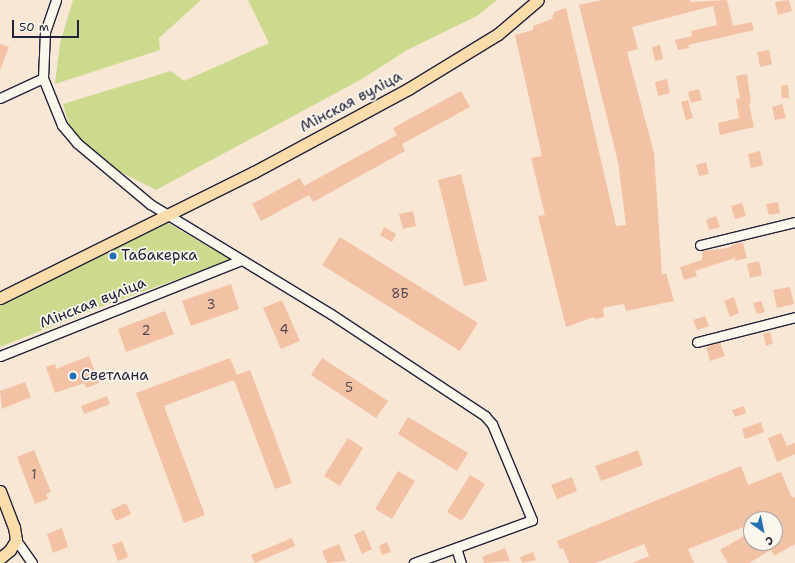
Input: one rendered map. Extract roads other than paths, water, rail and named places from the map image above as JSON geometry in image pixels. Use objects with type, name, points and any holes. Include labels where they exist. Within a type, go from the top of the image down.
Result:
[{"type":"main road","name":"Мінская вуліца","points":[[0,298],[254,172],[447,67],[498,34],[538,0]]},
{"type":"main road","points":[[0,491],[14,527],[16,540],[10,550],[0,558]]},
{"type":"street","points":[[56,0],[45,32],[43,78],[62,125],[77,143],[150,204],[331,314],[488,419],[500,439],[532,520],[414,563]]},
{"type":"street","points":[[0,98],[43,78]]},
{"type":"street","points":[[700,245],[795,222]]},
{"type":"street","name":"Мінская вуліца","points":[[0,356],[241,260]]},
{"type":"street","points":[[697,342],[795,317]]},
{"type":"street","points":[[16,540],[32,563]]},
{"type":"street","points":[[456,548],[461,563]]},
{"type":"place","name":"Табакерка","points":[[113,256]]},
{"type":"place","name":"Светлана","points":[[73,376]]}]
